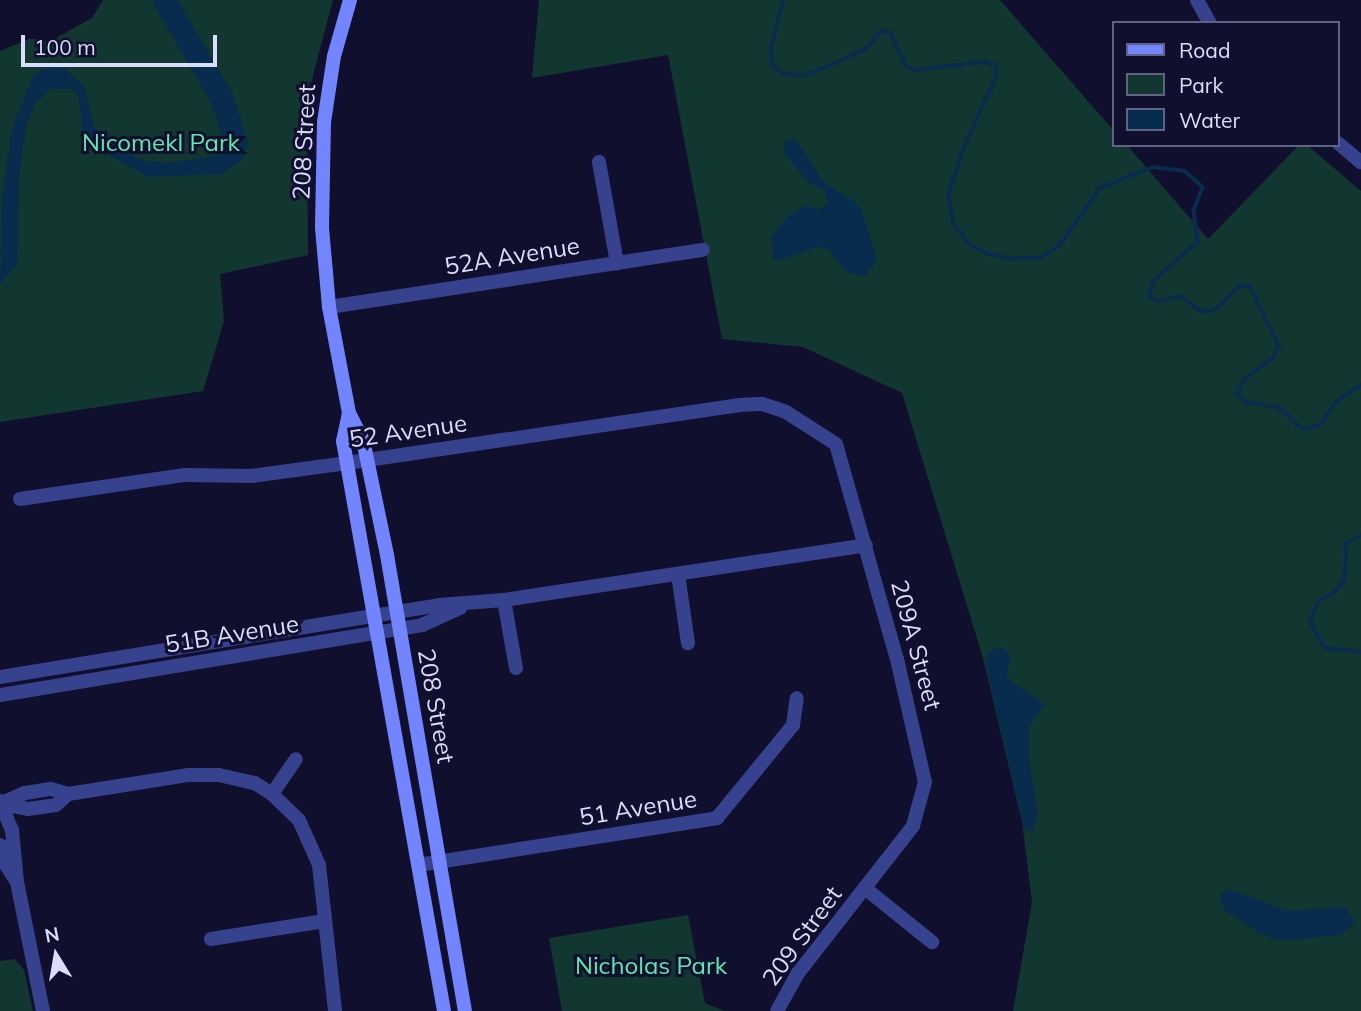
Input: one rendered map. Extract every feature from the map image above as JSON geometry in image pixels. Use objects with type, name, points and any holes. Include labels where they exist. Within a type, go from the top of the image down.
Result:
[{"type":"main road","name":"208 Street","points":[[350,0],[334,56],[324,122],[323,228],[329,307],[349,413],[367,460],[397,612],[465,1011]]},
{"type":"main road","name":"208 Street","points":[[349,413],[343,442],[444,1011]]},
{"type":"street","points":[[1197,0],[1209,21]]},
{"type":"street","points":[[1340,145],[1361,162]]},
{"type":"street","points":[[599,162],[617,263]]},
{"type":"street","name":"52A Avenue","points":[[329,307],[703,250]]},
{"type":"street","name":"52 Avenue","points":[[20,499],[185,475],[250,476],[740,405],[762,404],[800,418]]},
{"type":"street","name":"209A Street","points":[[800,418],[836,444],[866,545],[925,782],[913,826],[866,889]]},
{"type":"street","name":"51B Avenue","points":[[0,677],[397,612],[504,600],[866,545]]},
{"type":"street","points":[[678,574],[688,643]]},
{"type":"street","points":[[504,600],[516,668]]},
{"type":"street","name":"51B Avenue","points":[[0,695],[400,629],[468,605]]},
{"type":"street","name":"51 Avenue","points":[[418,865],[717,818],[793,725],[797,698]]},
{"type":"street","points":[[272,794],[296,759]]},
{"type":"street","points":[[43,1011],[17,882],[12,830],[0,805],[38,791],[68,794],[188,775],[219,775],[255,783],[272,794],[299,820],[319,864],[335,1011]]},
{"type":"street","points":[[0,845],[4,862],[17,882]]},
{"type":"street","points":[[866,889],[932,942]]},
{"type":"street","name":"209 Street","points":[[777,1011],[798,973],[866,889]]},
{"type":"street","points":[[211,939],[325,921]]},
{"type":"green space","name":"Nicomekl Park","points":[[103,0],[333,0],[313,75],[307,126],[308,255],[220,274],[224,321],[203,391],[0,422],[0,51],[29,39],[54,39],[92,18]]},
{"type":"green space","points":[[539,0],[1000,0],[1112,129],[1112,147],[1129,147],[1208,239],[1297,147],[1309,147],[1361,191],[1361,1011],[1013,1011],[1032,902],[1022,822],[983,658],[902,393],[803,347],[722,339],[668,55],[532,78]]},
{"type":"green space","name":"Nicholas Park","points":[[688,915],[705,1003],[724,1011],[562,1011],[549,938]]},
{"type":"green space","points":[[15,959],[24,970],[33,1011],[0,1011],[0,961]]},
{"type":"water","points":[[43,69],[66,69],[84,86],[94,127],[123,152],[145,161],[167,163],[218,156],[228,145],[218,115],[229,115],[241,140],[244,159],[221,174],[149,177],[90,145],[83,134],[78,95],[71,89],[51,89],[35,104],[26,126],[19,177],[18,255],[16,266],[0,284],[2,198],[12,128],[32,78]]},
{"type":"water","points":[[795,138],[824,183],[854,201],[861,210],[877,259],[865,276],[847,273],[830,251],[818,246],[782,260],[773,259],[771,238],[788,216],[806,205],[816,210],[829,204],[824,190],[807,182],[784,152],[785,142]]},
{"type":"water","points":[[1001,647],[1010,655],[1007,678],[1045,705],[1029,726],[1029,759],[1038,817],[1031,832],[1024,828],[986,665],[989,651]]},
{"type":"water","points":[[1229,889],[1287,911],[1345,907],[1355,923],[1340,935],[1283,941],[1263,935],[1224,910],[1220,895]]},
{"type":"waterway","points":[[164,0],[221,97],[236,143]]},
{"type":"waterway","points":[[784,0],[771,49],[774,67],[783,74],[805,75],[827,67],[867,48],[882,30],[891,33],[906,66],[916,70],[983,62],[996,65],[997,76],[964,148],[949,194],[953,222],[969,244],[988,254],[1014,259],[1042,257],[1060,245],[1100,188],[1153,167],[1185,171],[1203,187],[1194,210],[1198,242],[1154,281],[1149,297],[1158,301],[1181,296],[1201,311],[1208,312],[1219,307],[1239,286],[1250,286],[1279,346],[1274,358],[1245,379],[1238,393],[1245,402],[1281,408],[1303,429],[1319,426],[1335,403],[1361,385]]},
{"type":"waterway","points":[[1361,536],[1347,543],[1345,580],[1334,594],[1320,600],[1310,622],[1325,648],[1361,652]]}]
